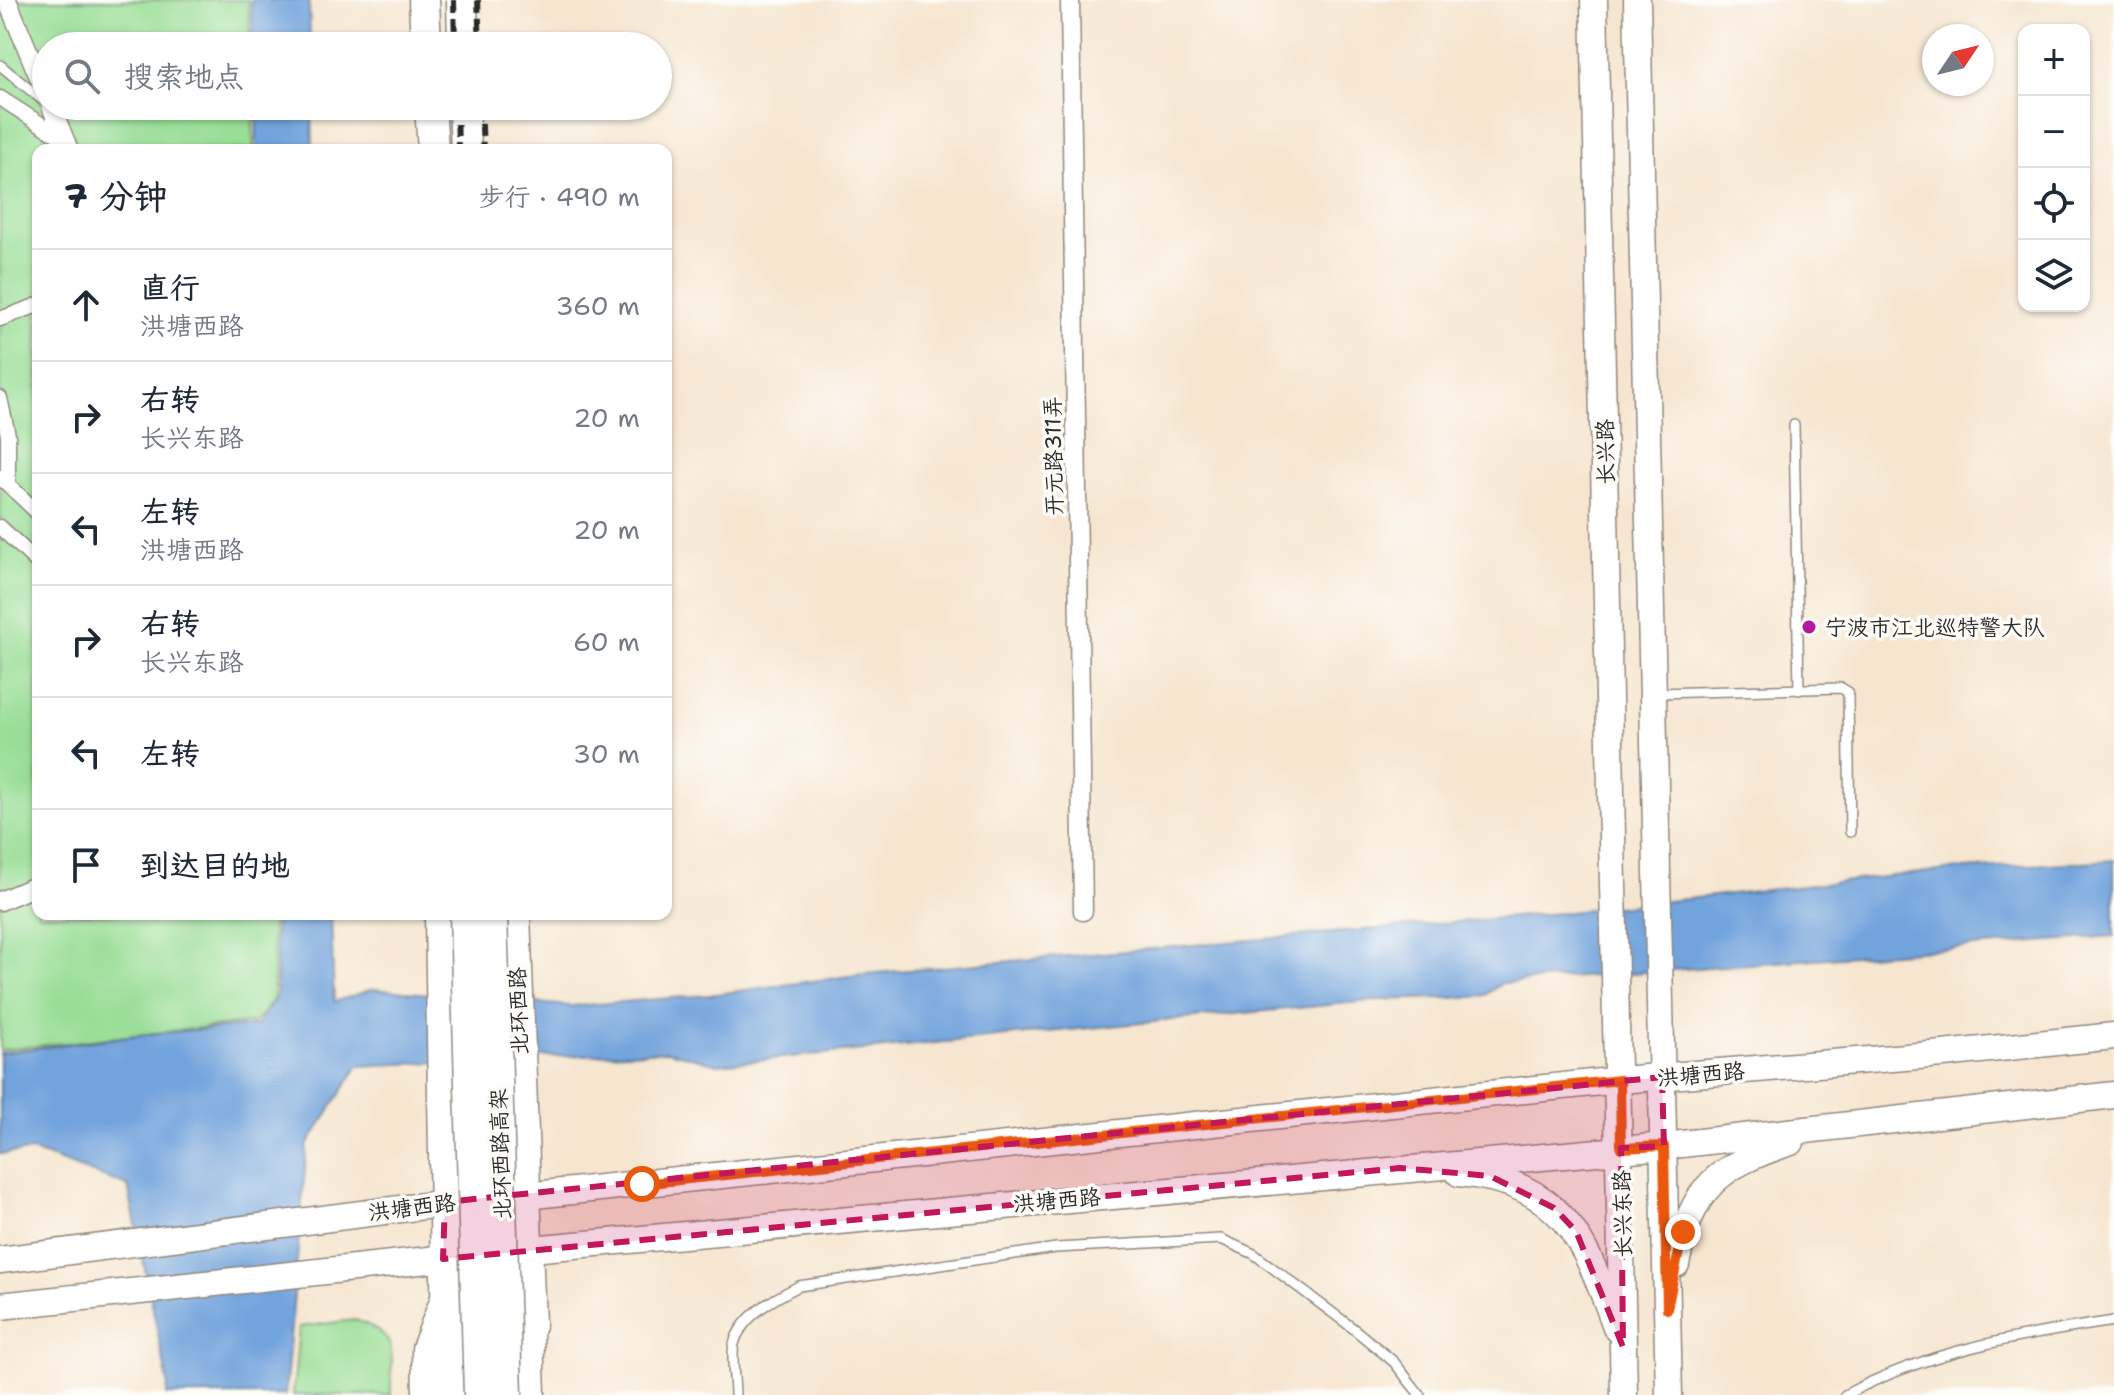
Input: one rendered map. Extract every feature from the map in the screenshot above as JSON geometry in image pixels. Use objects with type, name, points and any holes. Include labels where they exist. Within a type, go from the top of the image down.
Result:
[{"type":"main road","points":[[462,0],[463,32]]},
{"type":"main road","points":[[476,0],[477,32]]},
{"type":"main road","name":"长兴路","points":[[1594,0],[1618,985]]},
{"type":"main road","name":"长兴路","points":[[1637,0],[1660,982]]},
{"type":"main road","points":[[418,32],[421,3]]},
{"type":"main road","points":[[421,3],[424,32]]},
{"type":"main road","points":[[418,120],[419,144]]},
{"type":"main road","points":[[431,120],[433,144]]},
{"type":"main road","points":[[465,120],[466,144]]},
{"type":"main road","points":[[479,120],[480,144]]},
{"type":"main road","name":"北环西路高架","points":[[465,920],[479,1395]]},
{"type":"main road","name":"北环西路高架","points":[[492,920],[507,1395]]},
{"type":"main road","name":"北环西路","points":[[516,924],[527,1300],[537,1395]]},
{"type":"main road","points":[[441,929],[445,1126],[443,1259],[448,1395]]},
{"type":"main road","name":"长兴东路","points":[[1660,982],[1669,1395]]},
{"type":"main road","name":"长兴东路","points":[[1618,985],[1624,1395]]},
{"type":"main road","name":"洪塘西路","points":[[0,1260],[445,1202],[1620,1080],[2114,1036]]},
{"type":"main road","name":"洪塘西路","points":[[0,1306],[526,1249],[1664,1146],[2114,1095]]},
{"type":"main road","points":[[1667,1309],[1683,1232],[1697,1199],[1720,1172],[1763,1151],[1844,1126]]},
{"type":"main road","points":[[1400,1168],[1490,1176],[1520,1187],[1554,1208],[1576,1231],[1596,1271],[1623,1347]]},
{"type":"main road","points":[[527,1300],[530,1395]]},
{"type":"main road","points":[[428,1395],[427,1349],[445,1301]]},
{"type":"street","points":[[7,0],[32,61]]},
{"type":"street","name":"开元路311弄","points":[[1070,0],[1083,911]]},
{"type":"street","points":[[0,98],[67,144]]},
{"type":"street","points":[[56,120],[67,144]]},
{"type":"street","points":[[0,319],[32,307]]},
{"type":"street","points":[[0,398],[8,435],[4,479],[32,507]]},
{"type":"street","points":[[0,527],[32,557]]},
{"type":"street","points":[[0,901],[32,888]]},
{"type":"lane","points":[[0,65],[32,90]]},
{"type":"lane","points":[[1794,425],[1799,690]]},
{"type":"lane","points":[[1653,693],[1841,688],[1848,692],[1850,832]]},
{"type":"lane","points":[[735,1395],[734,1344],[748,1321],[773,1300],[799,1286],[1056,1248],[1221,1239],[1254,1254],[1354,1329],[1394,1362],[1420,1395]]},
{"type":"lane","points":[[1845,1395],[1914,1364],[2000,1339],[2114,1321]]},
{"type":"highlighted area","points":[[1662,1077],[1664,1146],[1621,1148],[1623,1347],[1576,1231],[1554,1208],[1490,1176],[1400,1168],[443,1259],[445,1202]]},
{"type":"green space","points":[[0,0],[248,0],[249,32],[32,32],[32,120],[253,120],[254,144],[32,144],[32,920],[272,920],[274,998],[255,1022],[0,1050]]},
{"type":"green space","points":[[355,1320],[370,1326],[387,1339],[392,1356],[391,1395],[293,1395],[299,1327]]},
{"type":"water","points":[[251,0],[309,0],[310,32],[252,32]]},
{"type":"water","points":[[256,120],[312,120],[313,144],[257,144]]},
{"type":"water","points":[[2114,860],[2114,936],[1502,983],[1485,995],[1474,997],[1380,1000],[718,1064],[668,1051],[358,1066],[307,1146],[285,1395],[167,1395],[168,1383],[128,1186],[33,1151],[0,1154],[0,1053],[138,1035],[257,1025],[277,996],[275,920],[331,920],[334,1002],[373,989],[571,1006],[709,995],[864,974],[1560,913],[1947,870]]},
{"type":"railway","points":[[454,0],[455,32]]},
{"type":"railway","points":[[478,0],[479,32]]},
{"type":"railway","points":[[457,120],[458,144]]},
{"type":"railway","points":[[482,120],[483,144]]},
{"type":"railway","points":[[478,920],[491,1395]]},
{"type":"railway","points":[[504,920],[516,1395]]},
{"type":"place","name":"宁波市江北巡特警大队","points":[[1809,627]]},
{"type":"route","points":[[642,1184],[1620,1080],[1621,1148],[1664,1146],[1667,1309],[1683,1232]]}]
